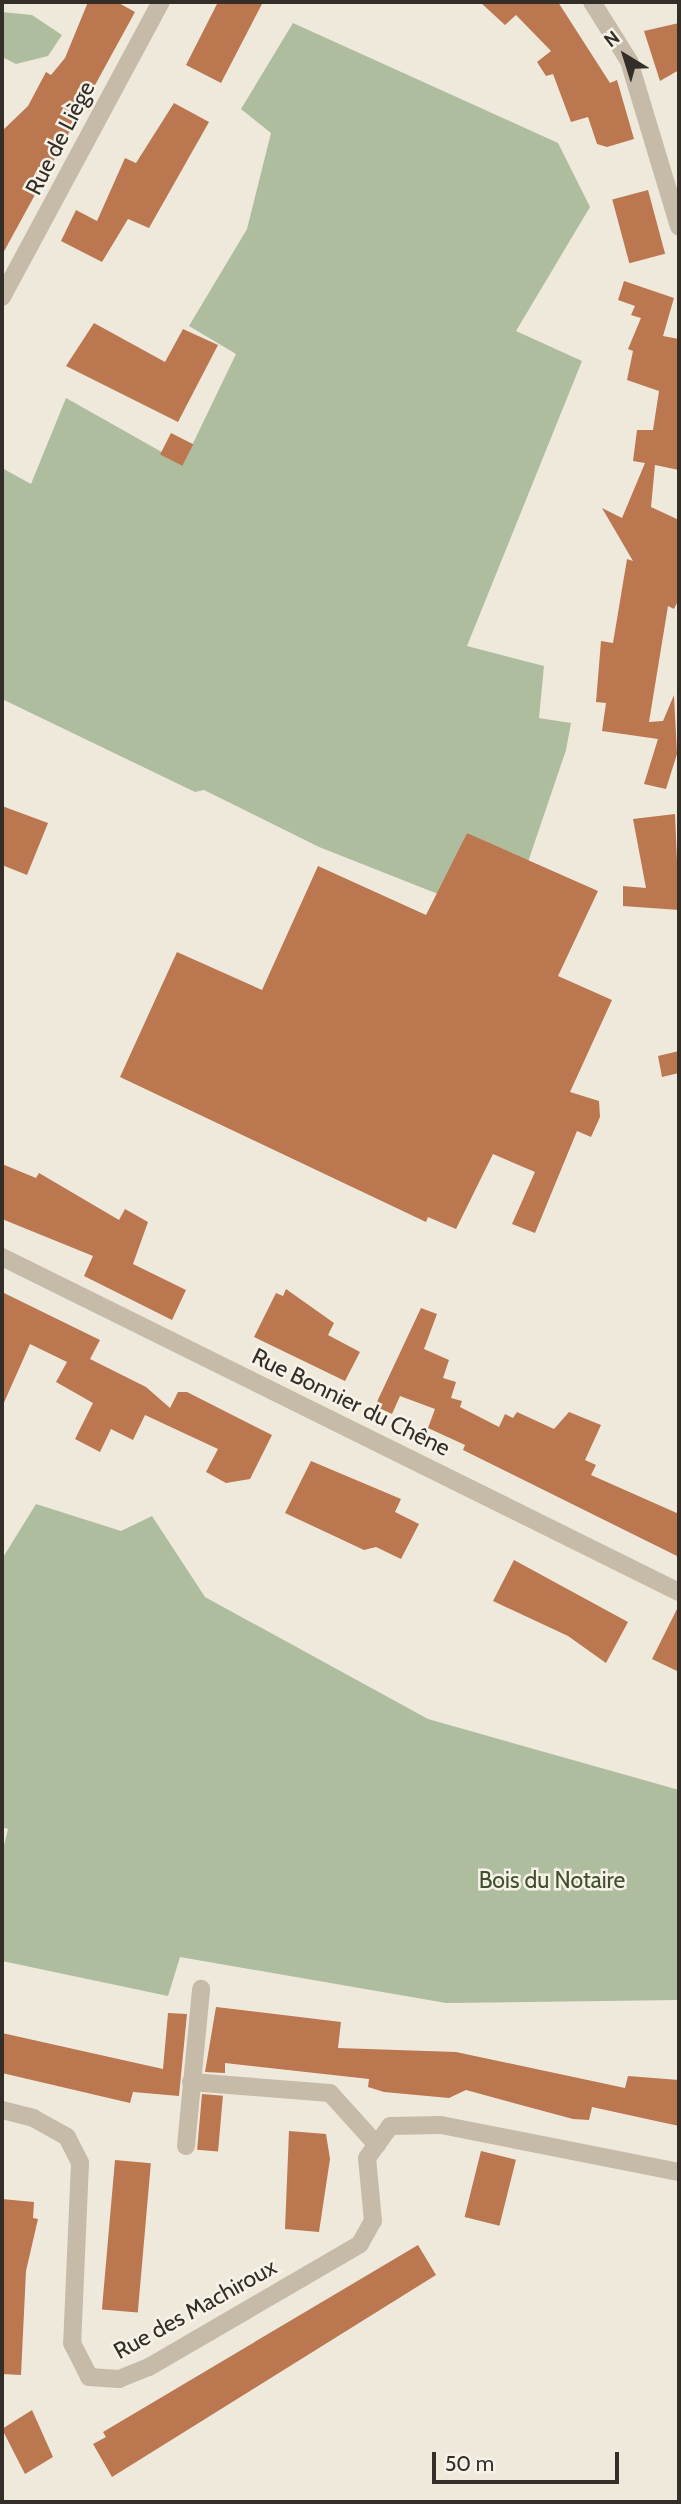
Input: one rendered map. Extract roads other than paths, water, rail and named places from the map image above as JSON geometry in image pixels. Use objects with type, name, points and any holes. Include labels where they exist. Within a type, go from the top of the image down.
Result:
[{"type":"street","name":"Rue de Liège","points":[[2,297],[161,2]]},
{"type":"street","points":[[592,2],[629,61],[679,227]]},
{"type":"street","name":"Rue Bonnier du Chêne","points":[[2,1257],[679,1592]]},
{"type":"street","points":[[186,2146],[201,1989]]},
{"type":"street","points":[[191,2082],[330,2094],[377,2145],[390,2126],[441,2125],[679,2172]]},
{"type":"street","name":"Rue des Machiroux","points":[[2,2110],[33,2118],[67,2137],[80,2164],[72,2343],[89,2377],[119,2379],[149,2367],[360,2244],[373,2221],[367,2158],[377,2145]]},
{"type":"park label","name":"Bois du Notaire","points":[[552,1880]]}]
